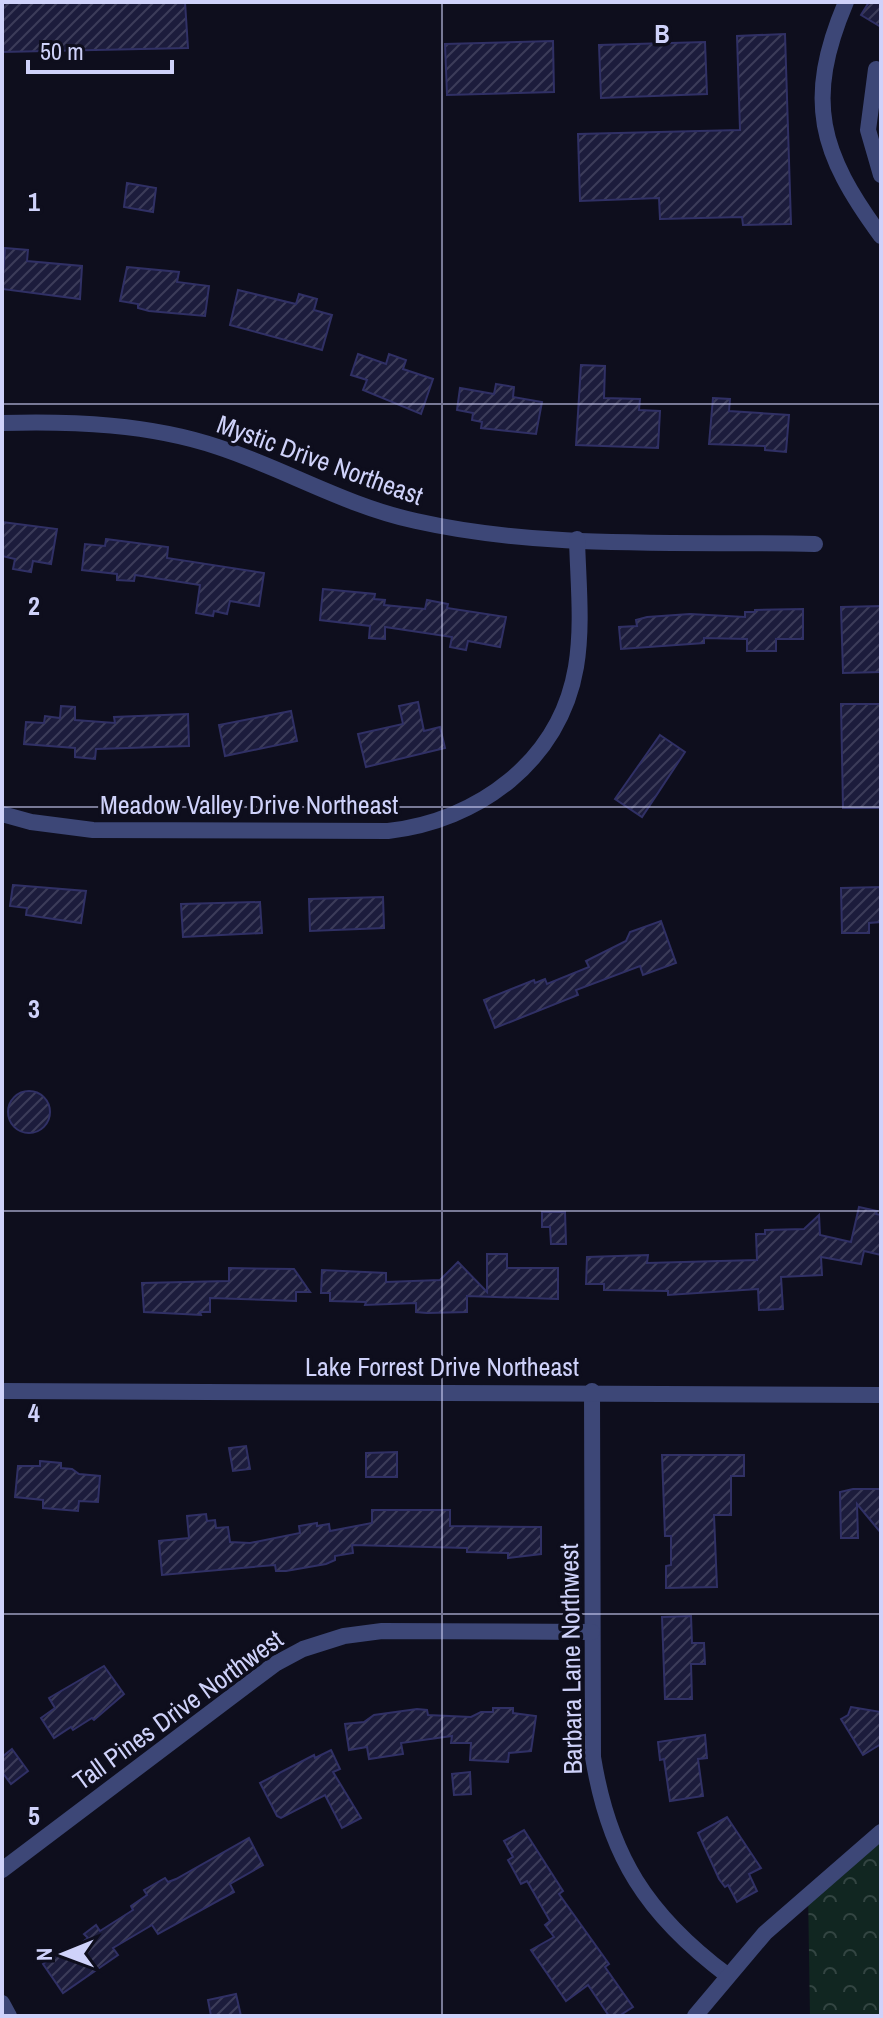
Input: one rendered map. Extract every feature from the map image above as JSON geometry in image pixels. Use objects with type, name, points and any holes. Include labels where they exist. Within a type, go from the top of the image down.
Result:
[{"type":"street","points":[[846,2],[829,42],[822,84],[824,123],[834,163],[847,190],[881,236]]},
{"type":"street","points":[[876,69],[868,130],[881,175]]},
{"type":"street","name":"Mystic Drive Northeast","points":[[2,423],[43,422],[180,436],[219,447],[347,500],[414,521],[491,535],[815,544]]},
{"type":"street","name":"Meadow Valley Drive Northeast","points":[[2,814],[31,822],[93,830],[388,831],[436,823],[478,805],[507,785],[532,760],[552,732],[567,701],[579,643],[577,539]]},
{"type":"street","name":"Lake Forrest Drive Northeast","points":[[2,1391],[592,1391],[881,1395]]},
{"type":"street","name":"Barbara Lane Northwest","points":[[592,1391],[593,1757],[611,1835],[630,1875],[656,1912],[687,1945],[727,1975]]},
{"type":"street","name":"Tall Pines Drive Northwest","points":[[2,1870],[275,1664],[303,1649],[344,1636],[382,1631],[592,1632]]},
{"type":"street","points":[[695,2016],[727,1975],[807,1893],[881,1832]]},
{"type":"street","points":[[2,2003],[9,2016]]},
{"type":"green space","points":[[881,1835],[881,2016],[810,2016],[808,1890]]},
{"type":"building","points":[[2,2],[185,2],[188,48],[2,52]]},
{"type":"building","points":[[869,2],[881,2],[881,27],[861,15]]},
{"type":"building","points":[[785,34],[791,224],[743,225],[742,217],[660,219],[659,198],[580,201],[578,134],[740,130],[737,36]]},
{"type":"building","points":[[553,41],[554,92],[447,95],[445,44]]},
{"type":"building","points":[[705,42],[707,94],[601,98],[599,45]]},
{"type":"building","points":[[127,183],[156,188],[153,212],[124,207]]},
{"type":"building","points":[[5,248],[28,250],[27,261],[82,266],[80,299],[2,289]]},
{"type":"building","points":[[127,267],[179,272],[177,282],[209,286],[205,316],[149,311],[138,308],[138,304],[120,301]]},
{"type":"building","points":[[238,290],[296,304],[299,294],[317,299],[314,310],[332,315],[322,350],[230,325]]},
{"type":"building","points":[[358,354],[386,364],[389,354],[406,360],[403,369],[433,379],[421,414],[363,390],[367,380],[351,375]]},
{"type":"building","points":[[581,365],[605,366],[604,398],[640,399],[639,410],[660,411],[658,448],[576,445]]},
{"type":"building","points":[[496,384],[514,387],[513,397],[542,402],[536,434],[481,428],[482,422],[472,420],[473,413],[457,410],[460,388],[494,394]]},
{"type":"building","points":[[713,398],[730,399],[729,411],[789,415],[786,452],[765,450],[765,446],[709,444]]},
{"type":"building","points":[[2,522],[57,529],[51,564],[33,561],[31,572],[13,569],[15,559],[2,556]]},
{"type":"building","points":[[106,539],[168,547],[167,558],[264,573],[259,606],[230,601],[227,614],[214,611],[213,616],[196,613],[200,585],[135,575],[134,581],[117,580],[117,574],[82,570],[85,544],[105,546]]},
{"type":"building","points":[[323,589],[375,594],[374,599],[385,600],[384,605],[425,609],[427,600],[448,604],[447,608],[506,617],[500,647],[468,641],[466,650],[450,647],[452,637],[385,627],[385,639],[369,638],[370,626],[320,620]]},
{"type":"building","points":[[881,606],[881,672],[843,673],[841,607]]},
{"type":"building","points":[[803,609],[803,639],[776,639],[776,651],[747,651],[747,639],[704,638],[704,643],[621,649],[619,627],[637,626],[636,620],[647,617],[690,614],[745,617],[745,612],[755,610]]},
{"type":"building","points":[[418,702],[424,731],[440,727],[445,748],[366,767],[358,734],[403,724],[399,706]]},
{"type":"building","points":[[841,704],[881,704],[881,808],[843,808]]},
{"type":"building","points":[[61,706],[75,707],[75,720],[115,723],[114,717],[188,714],[189,746],[96,749],[95,759],[75,757],[75,748],[24,744],[26,722],[44,723],[45,716],[60,718]]},
{"type":"building","points":[[291,711],[297,741],[225,756],[219,725]]},
{"type":"building","points":[[660,735],[685,752],[642,817],[615,799]]},
{"type":"building","points":[[13,885],[86,891],[81,923],[26,915],[27,908],[10,906]]},
{"type":"building","points":[[881,887],[881,922],[869,923],[869,933],[842,933],[841,888]]},
{"type":"building","points":[[383,897],[384,928],[310,931],[309,899]]},
{"type":"building","points":[[260,902],[262,933],[183,937],[181,904]]},
{"type":"building","points":[[661,921],[676,963],[643,975],[640,966],[576,990],[578,995],[495,1028],[484,1000],[534,980],[535,983],[545,979],[547,984],[589,967],[586,961],[626,941],[630,932]]},
{"type":"building","points":[[29,1091],[44,1097],[50,1112],[44,1127],[29,1133],[14,1127],[8,1112],[14,1097]]},
{"type":"building","points":[[859,1207],[881,1215],[881,1255],[864,1251],[861,1264],[821,1257],[822,1275],[781,1277],[783,1309],[759,1310],[758,1289],[668,1295],[668,1291],[604,1290],[604,1284],[586,1284],[587,1257],[648,1255],[647,1263],[757,1260],[756,1234],[765,1234],[765,1230],[804,1229],[819,1215],[820,1235],[851,1242]]},
{"type":"building","points":[[542,1212],[565,1212],[566,1244],[551,1244],[550,1227],[542,1227]]},
{"type":"building","points":[[487,1254],[507,1254],[507,1268],[558,1268],[558,1299],[467,1296],[467,1312],[427,1313],[416,1312],[416,1303],[365,1305],[366,1302],[330,1301],[330,1293],[321,1293],[322,1270],[386,1273],[386,1282],[440,1280],[458,1262],[487,1292]]},
{"type":"building","points":[[229,1268],[294,1269],[310,1292],[296,1292],[296,1301],[210,1298],[210,1312],[200,1312],[201,1315],[144,1312],[142,1283],[229,1281]]},
{"type":"building","points":[[246,1446],[250,1469],[233,1471],[229,1448]]},
{"type":"building","points":[[397,1452],[397,1477],[366,1477],[366,1453]]},
{"type":"building","points":[[662,1455],[744,1455],[744,1476],[731,1476],[731,1515],[714,1515],[717,1587],[666,1588],[666,1566],[671,1565],[671,1536],[665,1536]]},
{"type":"building","points":[[40,1461],[61,1463],[61,1468],[72,1469],[79,1474],[100,1476],[98,1502],[79,1501],[78,1511],[43,1508],[43,1500],[15,1497],[18,1466],[40,1466]]},
{"type":"building","points":[[881,1489],[881,1533],[857,1504],[858,1538],[841,1538],[840,1492]]},
{"type":"building","points":[[372,1510],[450,1510],[450,1526],[541,1527],[541,1554],[508,1558],[508,1553],[467,1552],[467,1548],[352,1545],[353,1553],[335,1556],[335,1560],[326,1564],[286,1571],[276,1571],[275,1565],[162,1575],[159,1541],[189,1538],[187,1516],[206,1514],[207,1521],[215,1520],[216,1528],[228,1527],[230,1542],[250,1543],[300,1533],[299,1526],[317,1523],[317,1526],[329,1524],[330,1531],[372,1523]]},
{"type":"building","points":[[691,1616],[692,1643],[704,1643],[705,1664],[691,1664],[692,1699],[665,1699],[662,1617]]},
{"type":"building","points":[[104,1666],[124,1694],[94,1720],[92,1718],[73,1730],[71,1727],[54,1738],[41,1718],[55,1708],[49,1698]]},
{"type":"building","points":[[851,1707],[881,1712],[881,1744],[863,1755],[841,1719],[848,1715]]},
{"type":"building","points":[[493,1708],[513,1708],[513,1713],[536,1716],[531,1751],[509,1753],[508,1762],[470,1760],[471,1743],[451,1743],[452,1736],[401,1743],[403,1754],[369,1759],[367,1747],[349,1750],[345,1724],[364,1722],[374,1715],[417,1709],[427,1710],[428,1715],[471,1717],[481,1712],[493,1712]]},
{"type":"building","points":[[705,1735],[707,1758],[698,1759],[703,1796],[670,1801],[664,1759],[660,1760],[658,1742]]},
{"type":"building","points":[[12,1749],[28,1771],[11,1784],[2,1772],[2,1757]]},
{"type":"building","points":[[331,1750],[340,1769],[333,1772],[361,1818],[342,1828],[325,1795],[281,1818],[277,1816],[260,1783],[314,1755],[315,1758]]},
{"type":"building","points":[[470,1772],[471,1794],[454,1795],[452,1774]]},
{"type":"building","points":[[727,1817],[761,1868],[749,1874],[757,1891],[737,1902],[728,1885],[725,1887],[719,1879],[698,1833]]},
{"type":"building","points":[[524,1830],[563,1891],[559,1894],[609,1964],[605,1967],[633,2007],[619,2016],[609,2016],[588,1985],[566,2001],[531,1950],[554,1937],[545,1925],[550,1921],[527,1881],[521,1884],[508,1860],[513,1857],[504,1841]]},
{"type":"building","points":[[249,1838],[263,1865],[230,1884],[234,1892],[158,1934],[152,1925],[113,1948],[118,1955],[63,1993],[43,1964],[60,1951],[63,1956],[88,1938],[84,1934],[96,1925],[100,1931],[133,1910],[131,1906],[147,1895],[144,1890],[165,1878],[168,1882],[176,1879]]},
{"type":"building","points":[[236,1994],[241,2016],[211,2016],[208,2000]]}]
